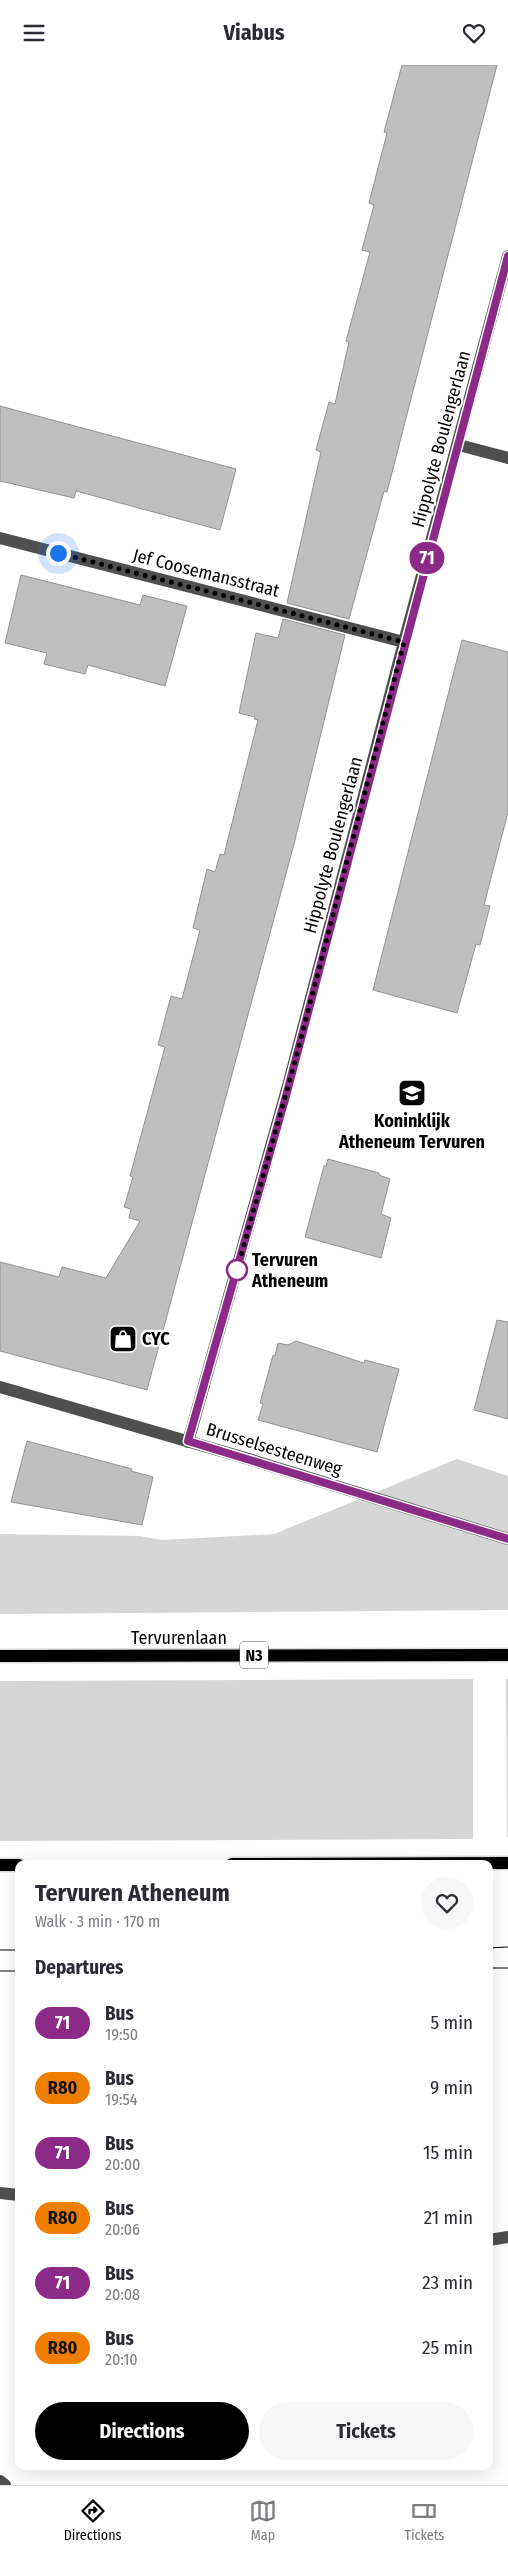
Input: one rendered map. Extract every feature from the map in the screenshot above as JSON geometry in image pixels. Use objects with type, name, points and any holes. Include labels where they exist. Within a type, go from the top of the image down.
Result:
[{"type":"main road","name":"Tervurenlaan","points":[[0,1656],[508,1655]]},
{"type":"main road","points":[[493,1863],[508,1863]]},
{"type":"main road","points":[[0,1865],[15,1865]]},
{"type":"street","name":"Hippolyte Boulengerlaan","points":[[188,1441],[287,1091],[404,642],[459,445],[508,257]]},
{"type":"street","points":[[459,445],[508,458]]},
{"type":"street","name":"Jef Coosemansstraat","points":[[0,538],[404,642]]},
{"type":"street","name":"Brusselsesteenweg","points":[[0,1387],[188,1441],[508,1539]]},
{"type":"street","points":[[0,2193],[15,2195]]},
{"type":"street","points":[[493,2239],[508,2237]]},
{"type":"street","points":[[0,2481],[5,2485]]},
{"type":"shaded area","points":[[457,1459],[508,1476],[508,1610],[0,1614],[0,1534],[140,1536],[162,1540],[274,1534]]},
{"type":"shaded area","points":[[473,1679],[473,1839],[0,1841],[0,1681]]},
{"type":"shaded area","points":[[506,1679],[508,1679],[508,1837],[507,1837]]},
{"type":"building","points":[[402,65],[497,65],[387,492],[384,491],[349,619],[287,603],[321,452],[316,450],[329,402],[335,404],[349,342],[346,341],[370,252],[362,250],[374,205],[369,203],[387,133],[384,132]]},
{"type":"building","points":[[0,406],[236,469],[220,530],[76,491],[74,498],[0,481]]},
{"type":"building","points":[[21,575],[140,605],[143,595],[187,606],[165,686],[88,665],[85,674],[44,664],[47,653],[5,643]]},
{"type":"building","points":[[283,619],[345,635],[294,844],[147,1390],[0,1351],[0,1262],[59,1277],[62,1267],[106,1278],[140,1221],[129,1218],[131,1209],[124,1207],[133,1177],[130,1176],[165,1047],[158,1045],[171,996],[182,999],[200,930],[193,928],[207,869],[215,872],[220,854],[224,855],[258,720],[254,719],[255,717],[239,713],[256,633],[278,638]]},
{"type":"building","points":[[462,640],[508,652],[508,812],[484,905],[490,906],[480,945],[476,944],[457,1013],[373,990]]},
{"type":"building","points":[[328,1159],[379,1173],[379,1175],[390,1179],[381,1214],[391,1218],[381,1258],[305,1237],[324,1166],[326,1166]]},
{"type":"building","points":[[497,1320],[508,1322],[508,1419],[474,1410]]},
{"type":"building","points":[[296,1341],[364,1363],[365,1360],[399,1369],[377,1452],[258,1420],[263,1404],[260,1403],[278,1343],[288,1345]]},
{"type":"building","points":[[27,1441],[132,1469],[131,1471],[153,1477],[142,1525],[11,1502]]},
{"type":"tram line","points":[[493,1948],[508,1947]]},
{"type":"tram line","points":[[0,1950],[15,1950]]},
{"type":"tram line","points":[[493,1968],[508,1968]]},
{"type":"tram line","points":[[0,1971],[15,1971]]},
{"type":"bus line","name":"71","points":[[508,256],[459,445],[404,642],[286,1096],[188,1441],[508,1539]]},
{"type":"place","name":"Koninklijk Atheneum Tervuren","points":[[412,1093]]},
{"type":"place","name":"Tervuren Atheneum","points":[[237,1270]]},
{"type":"place","name":"CYC","points":[[123,1339]]},
{"type":"route","points":[[58,553],[404,642],[294,1065],[237,1270]]}]
